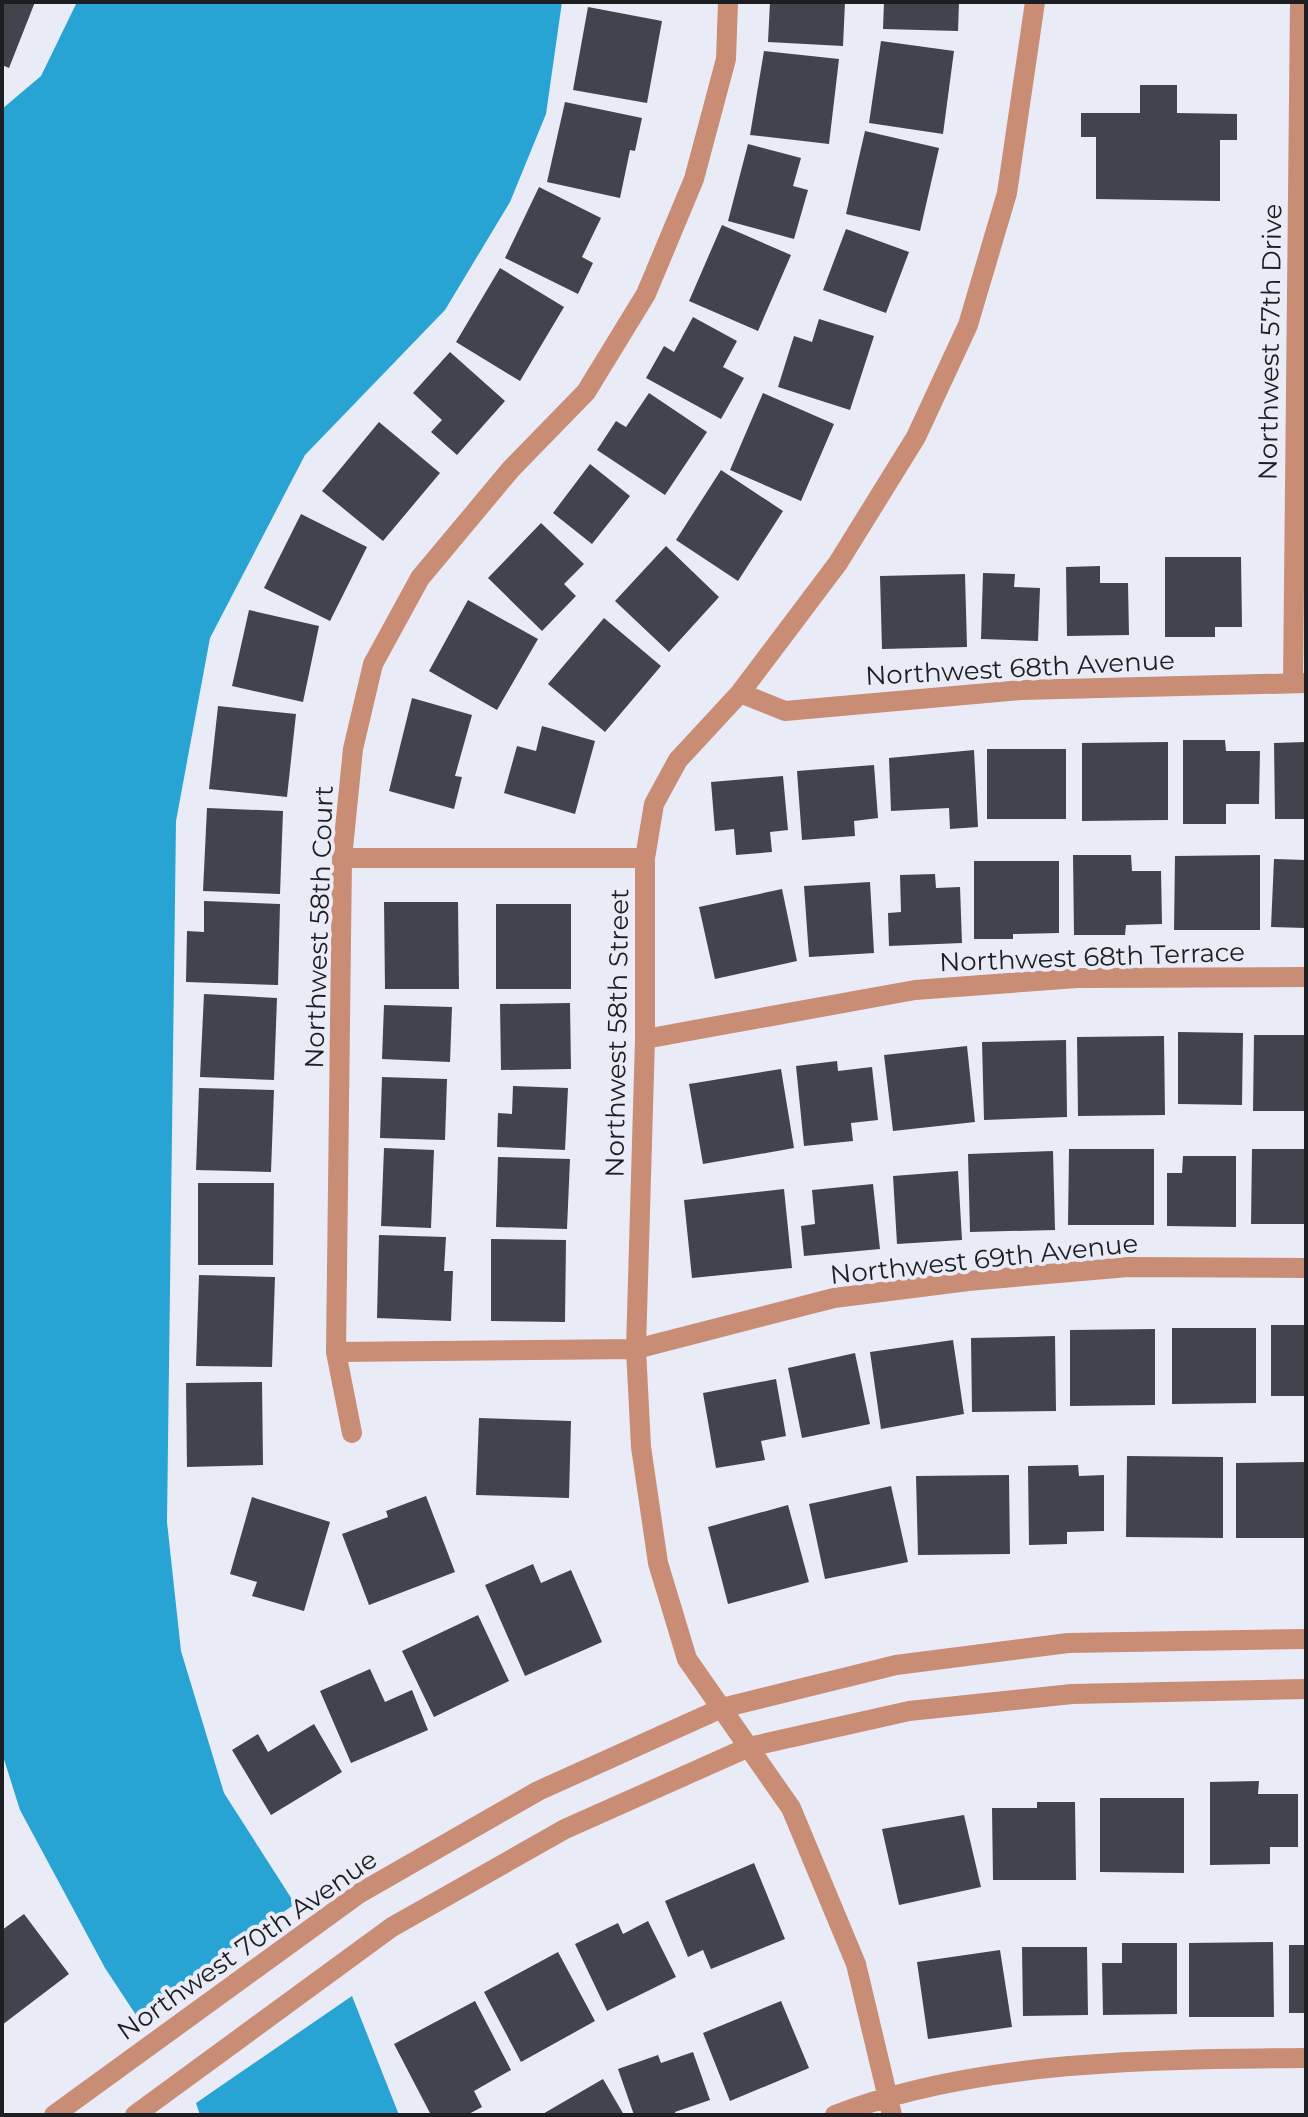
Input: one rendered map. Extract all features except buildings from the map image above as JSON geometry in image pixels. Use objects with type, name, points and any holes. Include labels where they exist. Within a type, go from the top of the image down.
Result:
[{"type":"street","name":"Northwest 58th Court","points":[[352,1433],[336,1352],[342,858],[353,749],[373,664],[420,578],[511,469],[586,392],[646,294],[694,179],[726,59],[728,2]]},
{"type":"street","name":"Northwest 58th Street","points":[[892,2115],[890,2094],[856,1964],[791,1808],[687,1659],[658,1563],[641,1447],[636,1349],[645,1039],[645,858],[654,804],[678,760],[740,693],[838,563],[916,437],[968,325],[1007,193],[1035,2]]},
{"type":"street","name":"Northwest 57th Drive","points":[[1299,683],[1300,2]]},
{"type":"street","name":"Northwest 68th Avenue","points":[[740,693],[785,711],[1021,690],[1299,683]]},
{"type":"street","points":[[342,858],[645,858]]},
{"type":"street","name":"Northwest 68th Terrace","points":[[645,1039],[915,990],[1077,978],[1306,977]]},
{"type":"street","name":"Northwest 69th Avenue","points":[[336,1352],[636,1349],[834,1298],[968,1281],[1128,1267],[1306,1268]]},
{"type":"street","name":"Northwest 70th Avenue","points":[[54,2115],[360,1893],[538,1791],[722,1708],[896,1665],[1068,1643],[1306,1639]]},
{"type":"street","points":[[135,2115],[392,1927],[565,1829],[749,1747],[909,1711],[1072,1694],[1306,1689]]},
{"type":"street","points":[[835,2115],[890,2094],[1036,2071],[1154,2059],[1306,2058]]},
{"type":"water","points":[[77,2],[562,2],[546,114],[510,202],[445,310],[305,455],[210,638],[176,821],[167,1522],[181,1651],[224,1793],[295,1904],[136,2015],[105,1968],[20,1810],[2,1753],[2,109],[41,76]]},
{"type":"water","points":[[352,1996],[399,2115],[200,2115],[196,2103]]}]
